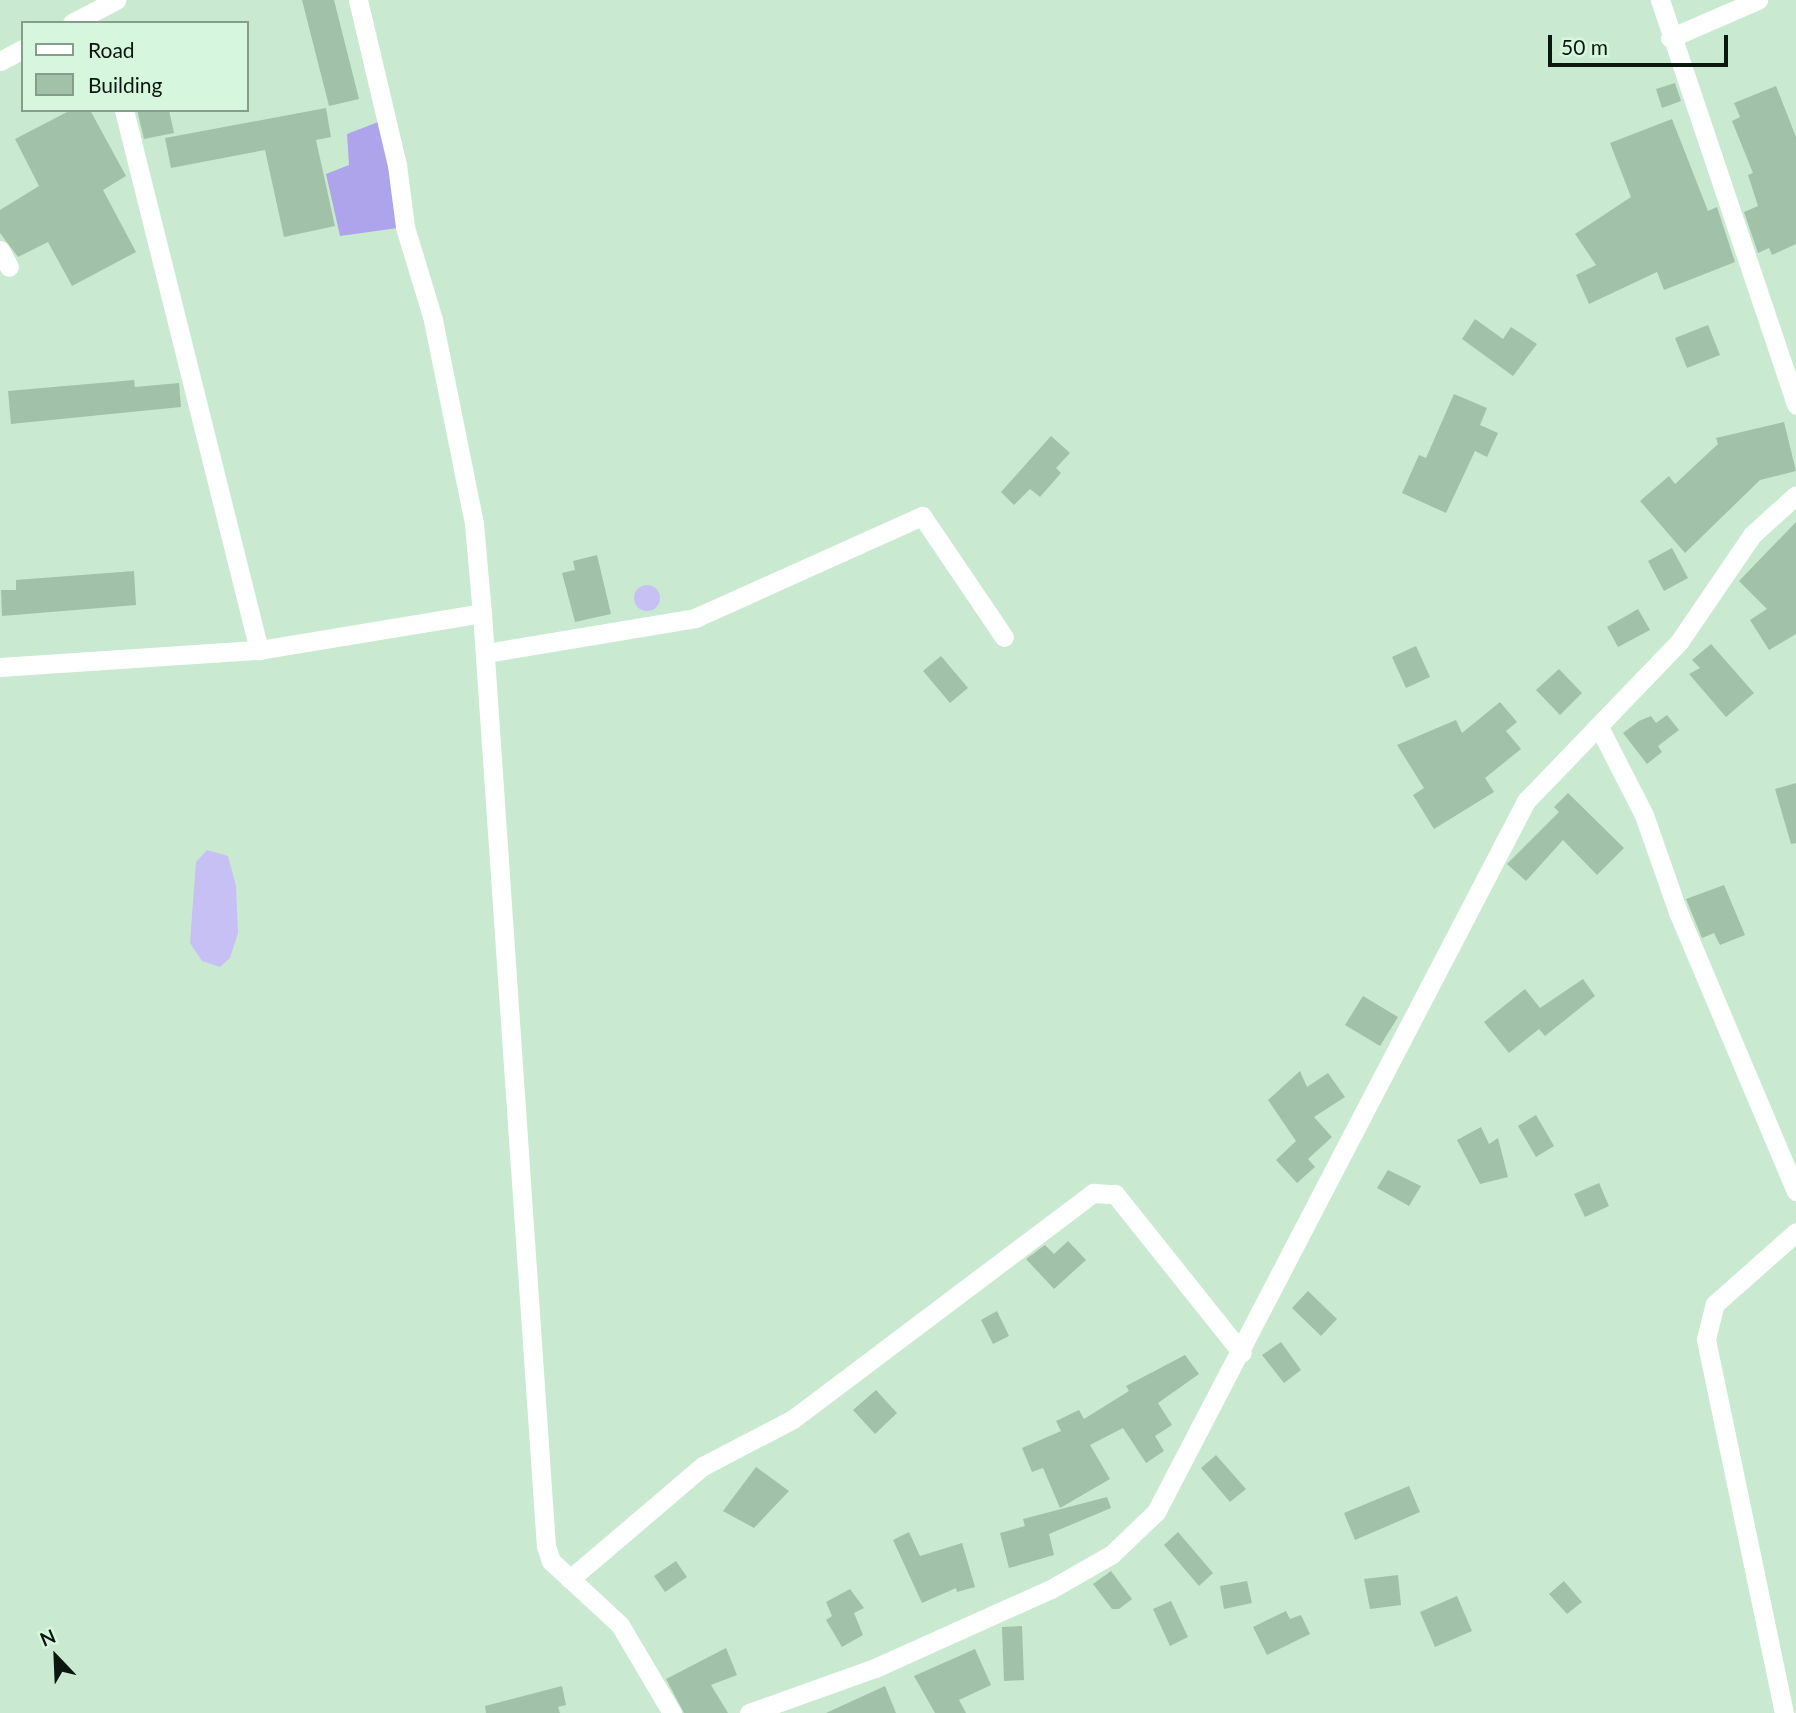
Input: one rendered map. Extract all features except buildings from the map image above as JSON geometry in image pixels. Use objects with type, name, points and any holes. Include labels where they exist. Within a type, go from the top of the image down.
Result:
[{"type":"street","points":[[358,0],[397,165],[405,227],[438,347],[474,524],[486,653],[543,1530],[551,1561],[620,1625],[672,1713]]},
{"type":"street","points":[[1660,0],[1670,38],[1796,405]]},
{"type":"street","points":[[1670,38],[1758,0]]},
{"type":"street","points":[[78,21],[105,11]]},
{"type":"street","points":[[0,61],[21,50]]},
{"type":"street","points":[[124,112],[259,650]]},
{"type":"street","points":[[749,1713],[875,1668],[1051,1589],[1112,1554],[1156,1513],[1242,1353],[1526,801],[1679,642],[1752,534],[1796,495]]},
{"type":"street","points":[[486,653],[695,618],[922,516],[1003,637]]},
{"type":"street","points":[[0,667],[259,650],[482,613]]},
{"type":"street","points":[[1599,727],[1644,815],[1678,912],[1796,1191]]},
{"type":"street","points":[[570,1579],[702,1466],[793,1419],[1093,1193],[1115,1194],[1242,1353]]},
{"type":"street","points":[[1784,1713],[1706,1339],[1715,1304],[1796,1232]]},
{"type":"shaded area","points":[[386,119],[405,227],[340,236],[326,174],[349,165],[347,134]]},
{"type":"shaded area","points":[[647,585],[656,589],[660,598],[656,607],[647,611],[638,607],[634,598],[638,589]]},
{"type":"shaded area","points":[[207,850],[228,856],[236,886],[238,933],[230,958],[220,967],[202,961],[190,943],[196,862]]}]
